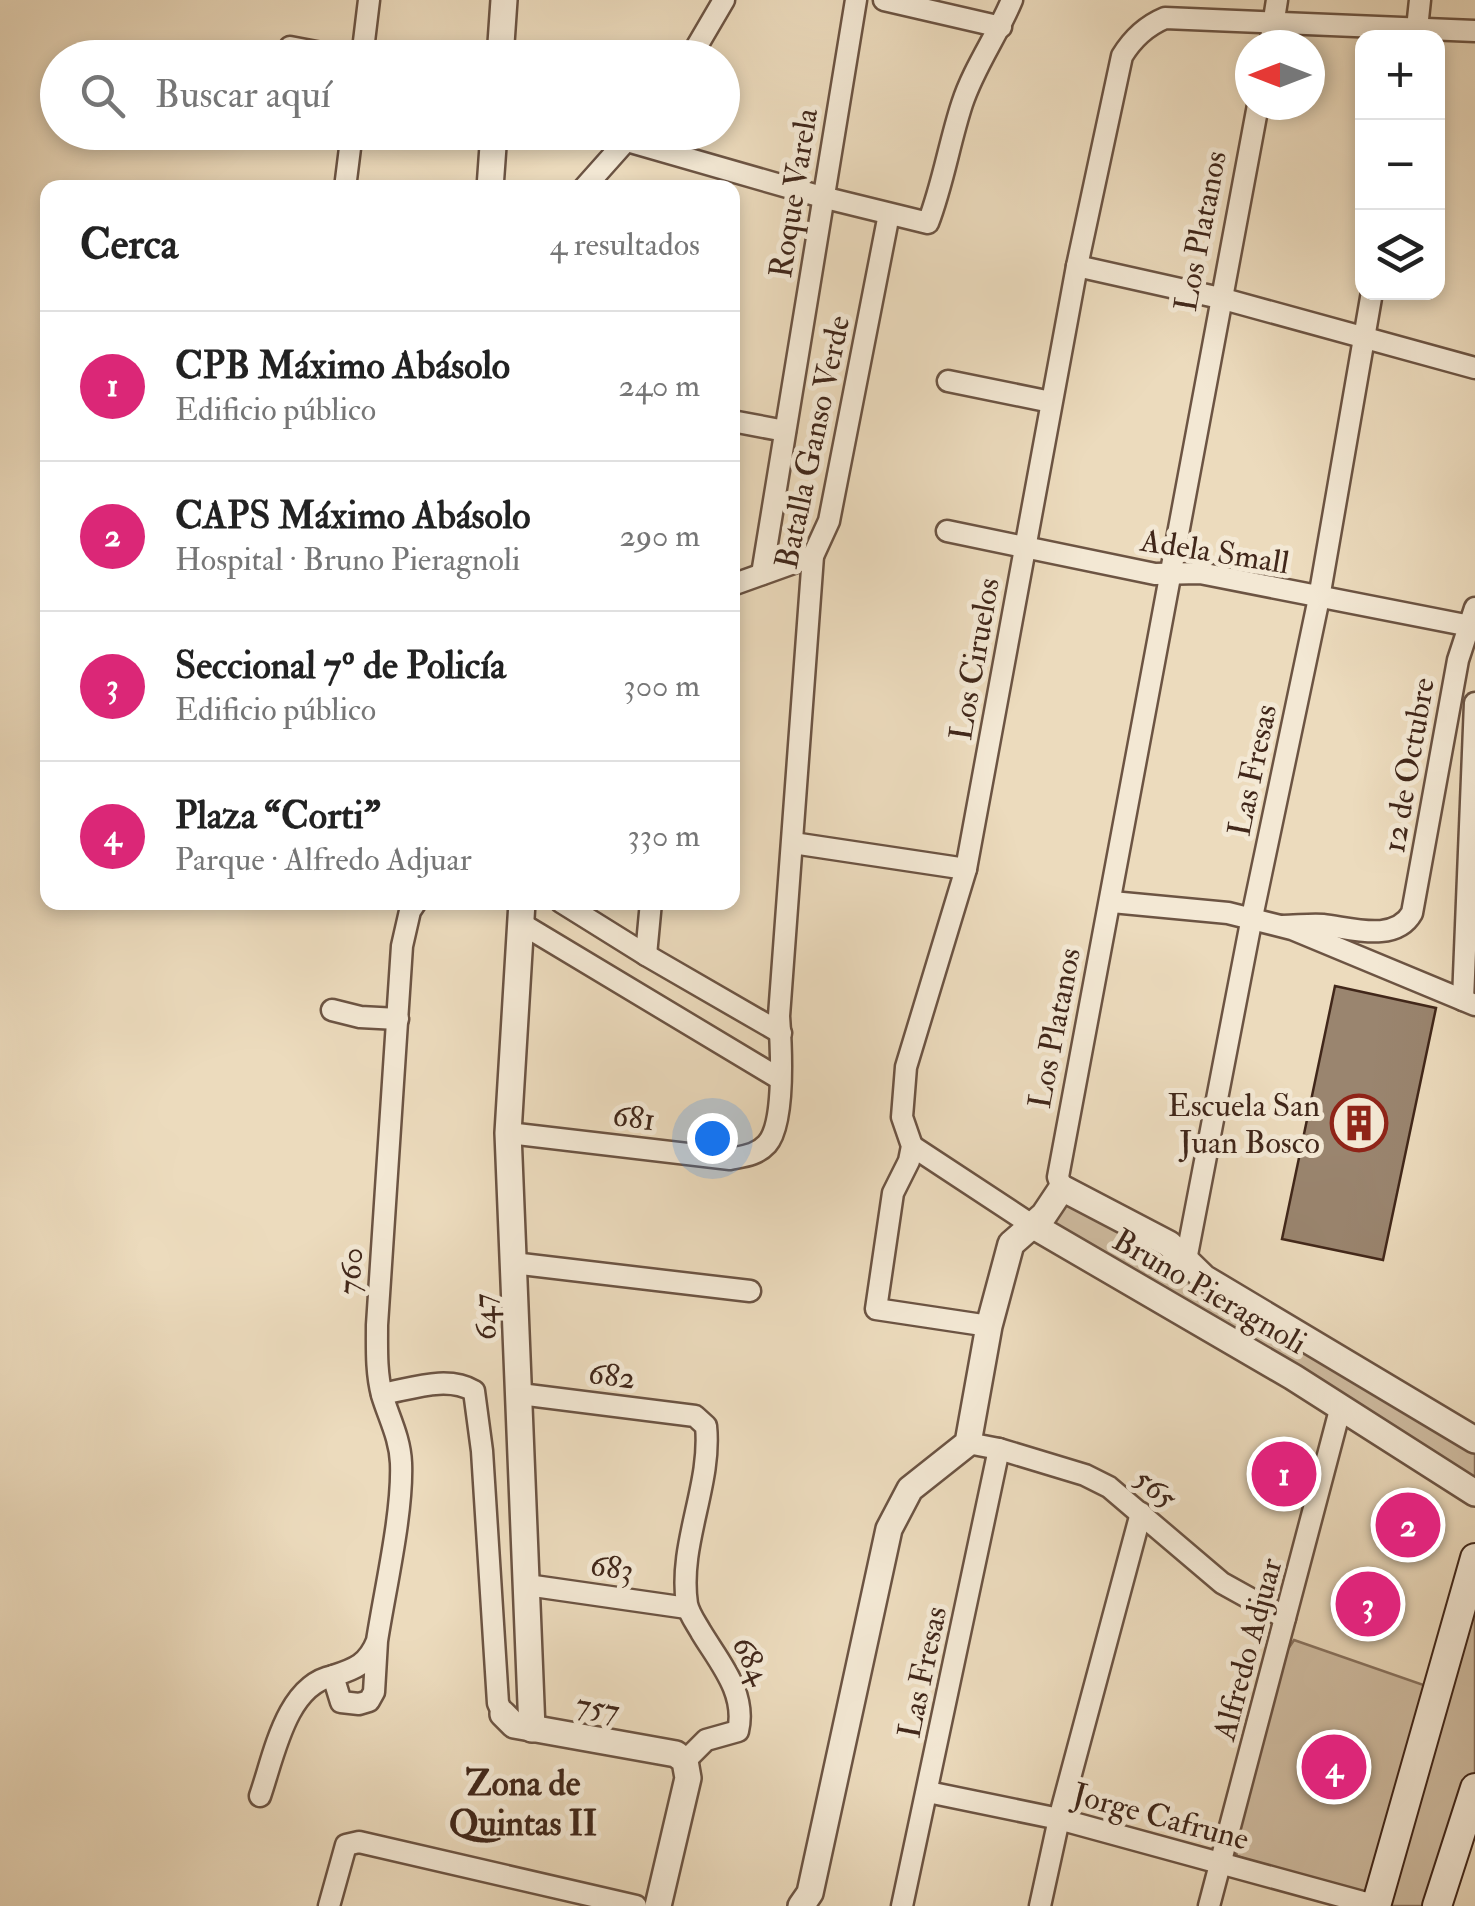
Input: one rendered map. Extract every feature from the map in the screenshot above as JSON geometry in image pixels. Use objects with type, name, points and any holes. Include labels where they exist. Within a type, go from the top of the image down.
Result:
[{"type":"main road","points":[[1376,1906],[1469,1612],[1475,1558]]},
{"type":"main road","points":[[1437,1906],[1475,1788]]},
{"type":"street","points":[[364,40],[369,0]]},
{"type":"street","points":[[501,40],[504,0]]},
{"type":"street","points":[[701,40],[724,0]]},
{"type":"street","name":"Roque Varela","points":[[762,574],[856,0]]},
{"type":"street","points":[[884,0],[1001,27]]},
{"type":"street","points":[[672,150],[822,197],[928,224],[943,184],[961,106],[978,63],[1001,27],[1012,0]]},
{"type":"street","points":[[1273,30],[1277,0]]},
{"type":"street","points":[[1416,30],[1420,0]]},
{"type":"street","name":"Los Ciruelos","points":[[912,1146],[902,1118],[906,1067],[966,869],[1076,266],[1122,56],[1150,24],[1166,18],[1274,23]]},
{"type":"street","points":[[1274,23],[1384,30]]},
{"type":"street","points":[[1445,31],[1475,30]]},
{"type":"street","name":"Los Platanos","points":[[1062,1188],[1058,1177],[1255,120]]},
{"type":"street","points":[[345,180],[349,150]]},
{"type":"street","points":[[491,180],[493,150]]},
{"type":"street","points":[[591,180],[618,150]]},
{"type":"street","name":"Batalla Ganso Verde","points":[[753,1155],[770,1142],[777,1121],[813,556],[829,521],[889,214]]},
{"type":"street","points":[[1076,266],[1220,298],[1475,368]]},
{"type":"street","name":"Las Fresas","points":[[1186,1260],[1319,598],[1371,300]]},
{"type":"street","points":[[948,381],[1050,402]]},
{"type":"street","points":[[740,423],[785,431]]},
{"type":"street","name":"Adela Small","points":[[947,530],[1154,574],[1200,573],[1319,598],[1474,620]]},
{"type":"street","points":[[740,582],[813,556]]},
{"type":"street","name":"12 de Octubre","points":[[1282,926],[1318,924],[1377,931],[1398,928],[1412,913],[1458,660],[1474,620]]},
{"type":"street","name":"12 de Octubre","points":[[1469,1002],[1475,703]]},
{"type":"street","points":[[793,843],[966,869]]},
{"type":"street","points":[[1112,902],[1252,918],[1282,926],[1469,1002]]},
{"type":"street","name":"760","points":[[332,1676],[341,1702],[370,1701],[401,1465],[377,1361],[402,946],[411,910]]},
{"type":"street","points":[[574,910],[646,956],[780,1032]]},
{"type":"street","points":[[646,956],[649,910]]},
{"type":"street","points":[[522,914],[780,1078]]},
{"type":"street","name":"647","points":[[522,914],[508,1133],[532,1729]]},
{"type":"street","points":[[332,1010],[398,1020]]},
{"type":"street","name":"681","points":[[508,1133],[730,1159],[753,1155]]},
{"type":"street","points":[[912,1146],[909,1162],[893,1193],[876,1309],[989,1326]]},
{"type":"street","name":"Bruno Pieragnoli","points":[[912,1146],[1032,1224],[1342,1406],[1475,1493]]},
{"type":"street","points":[[801,1906],[810,1893],[889,1529],[910,1489],[968,1444],[989,1326],[1011,1244],[1044,1215],[1062,1188]]},
{"type":"street","name":"Bruno Pieragnoli","points":[[1062,1188],[1169,1244],[1204,1278],[1475,1440]]},
{"type":"street","points":[[513,1263],[750,1291]]},
{"type":"street","points":[[382,1394],[450,1382],[474,1391],[482,1451],[498,1703],[503,1714]]},
{"type":"street","name":"682","points":[[520,1394],[695,1416],[706,1426],[708,1444],[692,1524],[688,1608]]},
{"type":"street","name":"Alfredo Adjuar","points":[[1210,1906],[1342,1406]]},
{"type":"street","name":"565","points":[[968,1444],[1085,1475],[1108,1487],[1222,1583],[1252,1603],[1286,1618]]},
{"type":"street","name":"Las Fresas","points":[[902,1906],[998,1449]]},
{"type":"street","points":[[1040,1906],[1059,1819],[1141,1514]]},
{"type":"street","name":"683","points":[[527,1585],[688,1608]]},
{"type":"street","name":"684","points":[[685,1760],[706,1740],[738,1730],[741,1718],[738,1694],[688,1608]]},
{"type":"street","points":[[260,1796],[294,1702],[317,1679],[356,1668],[370,1658],[377,1641]]},
{"type":"street","name":"757","points":[[503,1714],[514,1725],[676,1754],[685,1760]]},
{"type":"street","points":[[658,1906],[688,1778],[685,1760]]},
{"type":"street","name":"Jorge Cafrune","points":[[928,1792],[1059,1819],[1376,1906]]},
{"type":"street","points":[[329,1906],[346,1844],[359,1842],[636,1906]]},
{"type":"shaded area","points":[[1062,1188],[1475,1440],[1475,1493],[1032,1225]]},
{"type":"shaded area","points":[[1475,1558],[1475,1788],[1437,1906],[1376,1906]]},
{"type":"shaded area","points":[[1294,1640],[1435,1689],[1372,1904],[1237,1856],[1234,1845],[1288,1649]]},
{"type":"building","name":"Escuela San Juan Bosco","points":[[1335,986],[1436,1008],[1383,1260],[1282,1239]]},
{"type":"place","name":"Escuela San Juan Bosco","points":[[1359,1123]]},
{"type":"place","name":"CPB Máximo Abásolo","points":[[1284,1474]]},
{"type":"place","name":"CAPS Máximo Abásolo","points":[[1408,1525]]},
{"type":"place","name":"Seccional 7º de Policía","points":[[1368,1604]]},
{"type":"place","name":"Plaza “Corti”","points":[[1334,1767]]},
{"type":"district","name":"Zona de Quintas II","points":[[523,1803]]}]
